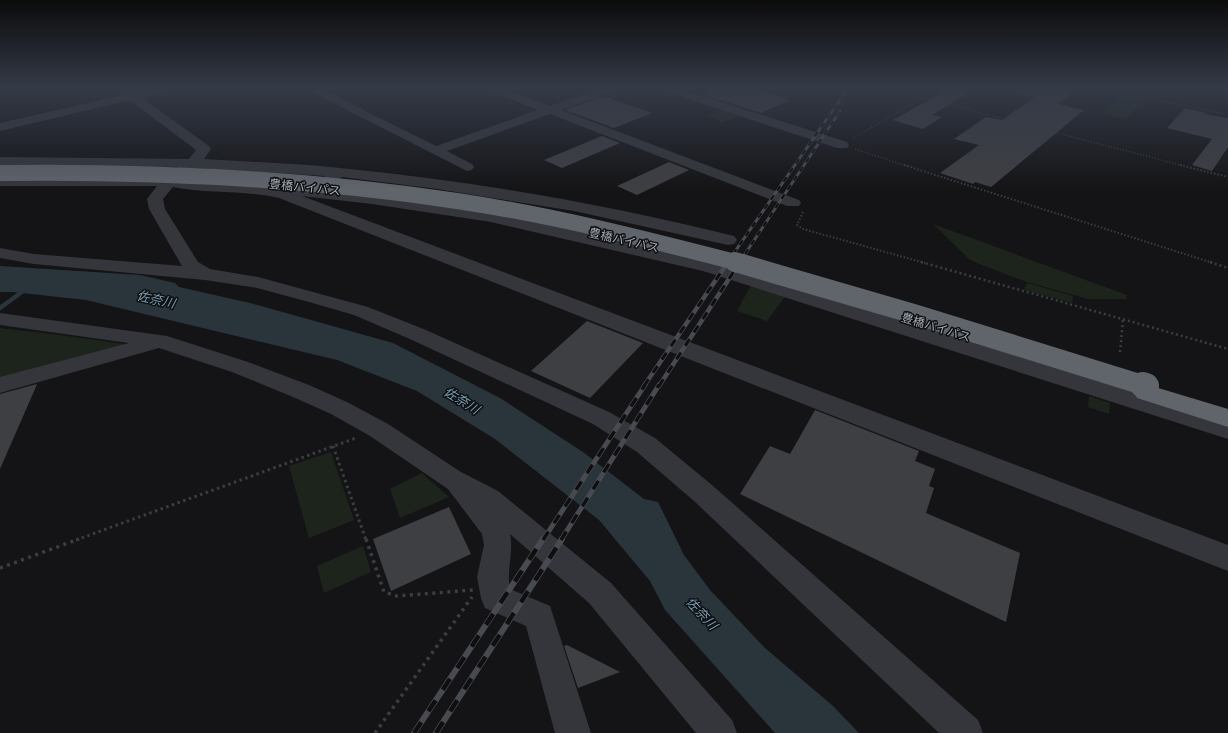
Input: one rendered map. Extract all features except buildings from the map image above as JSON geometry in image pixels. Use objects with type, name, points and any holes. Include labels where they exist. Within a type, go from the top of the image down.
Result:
[{"type":"highway","name":"豊橋バイパス","points":[[0,173],[114,173],[249,178],[316,184],[434,198],[521,212],[611,232],[763,271],[1228,410]]},
{"type":"highway","name":"豊橋バイパス","points":[[0,176],[88,176],[245,182],[313,187],[422,201],[517,216],[668,250],[760,275],[913,320],[1228,418]]},
{"type":"street","points":[[0,127],[25,121]]},
{"type":"street","points":[[167,121],[202,147],[203,151],[169,182],[155,199],[156,209],[191,266],[205,274]]},
{"type":"street","points":[[376,121],[467,167],[437,184],[412,204]]},
{"type":"street","points":[[435,151],[521,121]]},
{"type":"street","points":[[578,121],[793,204]]},
{"type":"street","points":[[768,121],[842,145]]},
{"type":"street","points":[[0,161],[192,162],[339,172],[437,184],[574,206],[728,240]]},
{"type":"street","points":[[314,192],[339,172]]},
{"type":"street","points":[[0,181],[169,182],[182,185],[314,192],[412,204],[491,217],[568,233],[709,267],[1228,430]]},
{"type":"street","points":[[246,188],[275,192],[292,197],[1228,558]]},
{"type":"street","points":[[0,253],[34,259],[205,274],[258,283],[361,311],[419,335],[602,418],[646,445],[703,493],[964,733]]},
{"type":"street","points":[[0,319],[160,341],[240,367],[301,391],[339,408],[379,430],[452,479],[488,499],[600,593],[719,733]]},
{"type":"street","points":[[0,385],[160,341]]},
{"type":"street","points":[[452,479],[495,530],[498,545],[492,577],[496,598],[539,616],[573,733]]},
{"type":"path","points":[[842,145],[884,121]]},
{"type":"path","points":[[1013,121],[1228,177]]},
{"type":"path","points":[[842,145],[1228,268]]},
{"type":"path","points":[[793,204],[803,207],[804,210],[797,225],[803,229],[1228,349]]},
{"type":"path","points":[[1120,352],[1123,320]]},
{"type":"path","points":[[0,568],[379,430]]},
{"type":"path","points":[[333,446],[384,592],[397,596],[478,589],[375,733]]},
{"type":"shaded area","points":[[933,224],[1127,295],[1126,299],[1088,299],[1027,282],[979,264],[969,259]]},
{"type":"shaded area","points":[[1027,283],[1073,296],[1072,303],[1024,290]]},
{"type":"shaded area","points":[[751,285],[785,297],[767,321],[737,311]]},
{"type":"shaded area","points":[[0,328],[60,335],[131,345],[0,379]]},
{"type":"shaded area","points":[[1089,396],[1110,403],[1109,414],[1088,407]]},
{"type":"shaded area","points":[[331,452],[354,520],[309,538],[289,466]]},
{"type":"shaded area","points":[[422,473],[449,497],[400,518],[390,489]]},
{"type":"shaded area","points":[[363,546],[371,572],[324,593],[317,566]]},
{"type":"water","name":"佐奈川","points":[[0,266],[140,275],[175,283],[179,287],[250,303],[393,343],[500,398],[583,452],[644,499],[658,502],[684,555],[710,590],[765,648],[833,706],[859,733],[775,733],[665,610],[650,581],[599,520],[495,439],[417,391],[337,360],[86,300],[13,292],[0,292]]},
{"type":"waterway","points":[[0,308],[26,289]]},
{"type":"railway","points":[[727,263],[825,121]]},
{"type":"railway","points":[[739,263],[833,121]]},
{"type":"railway","points":[[644,386],[728,262]]},
{"type":"railway","points":[[659,386],[740,262]]},
{"type":"railway","points":[[543,540],[645,385]]},
{"type":"railway","points":[[561,540],[659,385]]},
{"type":"railway","points":[[414,733],[543,539]]},
{"type":"railway","points":[[436,733],[562,539]]}]
